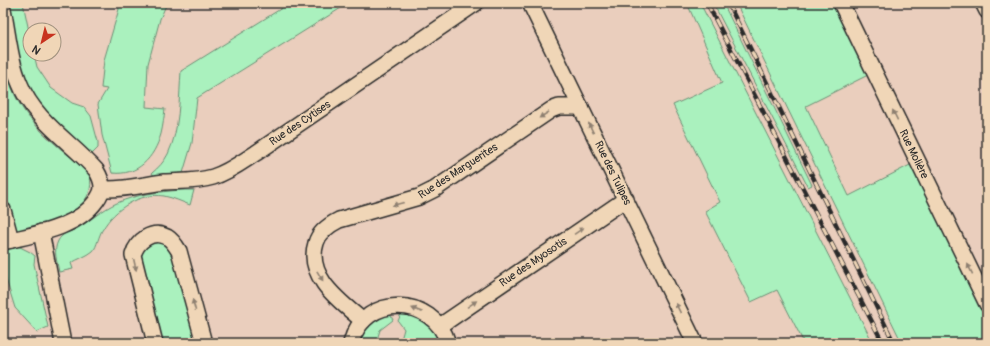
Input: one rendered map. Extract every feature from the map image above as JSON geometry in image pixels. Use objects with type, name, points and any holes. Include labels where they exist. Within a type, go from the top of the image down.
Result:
[{"type":"street","name":"Rue des Cytises","points":[[103,189],[122,189],[163,182],[199,180],[213,177],[227,171],[256,153],[476,3]]},
{"type":"street","name":"Rue des Tulipes","points":[[530,3],[626,198],[695,343]]},
{"type":"street","name":"Rue Molière","points":[[841,3],[987,304]]},
{"type":"street","points":[[983,3],[987,11]]},
{"type":"street","points":[[3,9],[20,85],[36,110],[96,170],[100,177],[103,189],[95,202],[78,217],[65,224],[7,241],[3,210]]},
{"type":"street","name":"Rue des Marguerites","points":[[363,321],[330,291],[320,278],[315,268],[314,257],[317,240],[330,224],[339,220],[419,197],[435,188],[551,110],[559,107],[581,107]]},
{"type":"street","name":"Rue des Myosotis","points":[[440,326],[626,198]]},
{"type":"street","points":[[41,232],[63,343]]},
{"type":"street","points":[[155,343],[133,255],[135,249],[142,240],[158,234],[165,236],[170,240],[179,251],[204,343]]},
{"type":"street","points":[[351,343],[357,329],[363,321],[379,310],[398,306],[413,308],[426,314],[440,326],[448,343]]},
{"type":"green space","points":[[10,3],[23,3],[27,22],[22,22],[22,62],[36,62],[37,67],[51,88],[72,103],[84,107],[91,116],[98,142],[98,148],[92,154],[50,117],[30,90],[23,70],[15,36]]},
{"type":"green space","points":[[117,3],[167,3],[160,19],[148,64],[146,107],[165,109],[161,134],[154,151],[149,158],[144,164],[130,172],[112,173],[102,135],[98,104],[107,89],[101,88],[104,60],[119,9]]},
{"type":"green space","points":[[290,3],[349,3],[197,98],[192,143],[183,173],[154,176],[152,173],[161,165],[166,157],[175,134],[181,71]]},
{"type":"green space","points":[[687,3],[700,3],[873,343],[804,343],[777,290],[751,302],[705,211],[720,202],[673,105],[722,83]]},
{"type":"green space","points":[[713,3],[723,3],[812,185],[808,187]]},
{"type":"green space","points":[[736,3],[838,3],[872,73],[806,106],[849,196],[914,163],[987,316],[987,343],[902,343]]},
{"type":"green space","points":[[3,49],[10,83],[18,101],[26,113],[55,144],[88,172],[91,180],[90,189],[83,203],[62,219],[15,231],[3,188]]},
{"type":"green space","points":[[181,190],[194,190],[190,205],[168,197],[155,195],[137,199],[121,209],[114,215],[102,231],[93,251],[71,263],[73,269],[59,272],[56,249],[58,241],[64,234],[78,228],[107,208],[132,197]]},
{"type":"green space","points":[[156,239],[172,247],[198,343],[160,343],[140,250]]},
{"type":"green space","points":[[18,246],[35,256],[34,264],[48,327],[37,332],[15,308],[5,276],[3,276],[3,250]]},
{"type":"green space","points":[[389,312],[393,320],[380,330],[376,343],[355,343],[367,324]]},
{"type":"green space","points":[[401,314],[423,318],[443,343],[400,343],[404,329],[398,321]]},
{"type":"railway","points":[[707,3],[883,343]]},
{"type":"railway","points":[[728,3],[894,343]]}]
